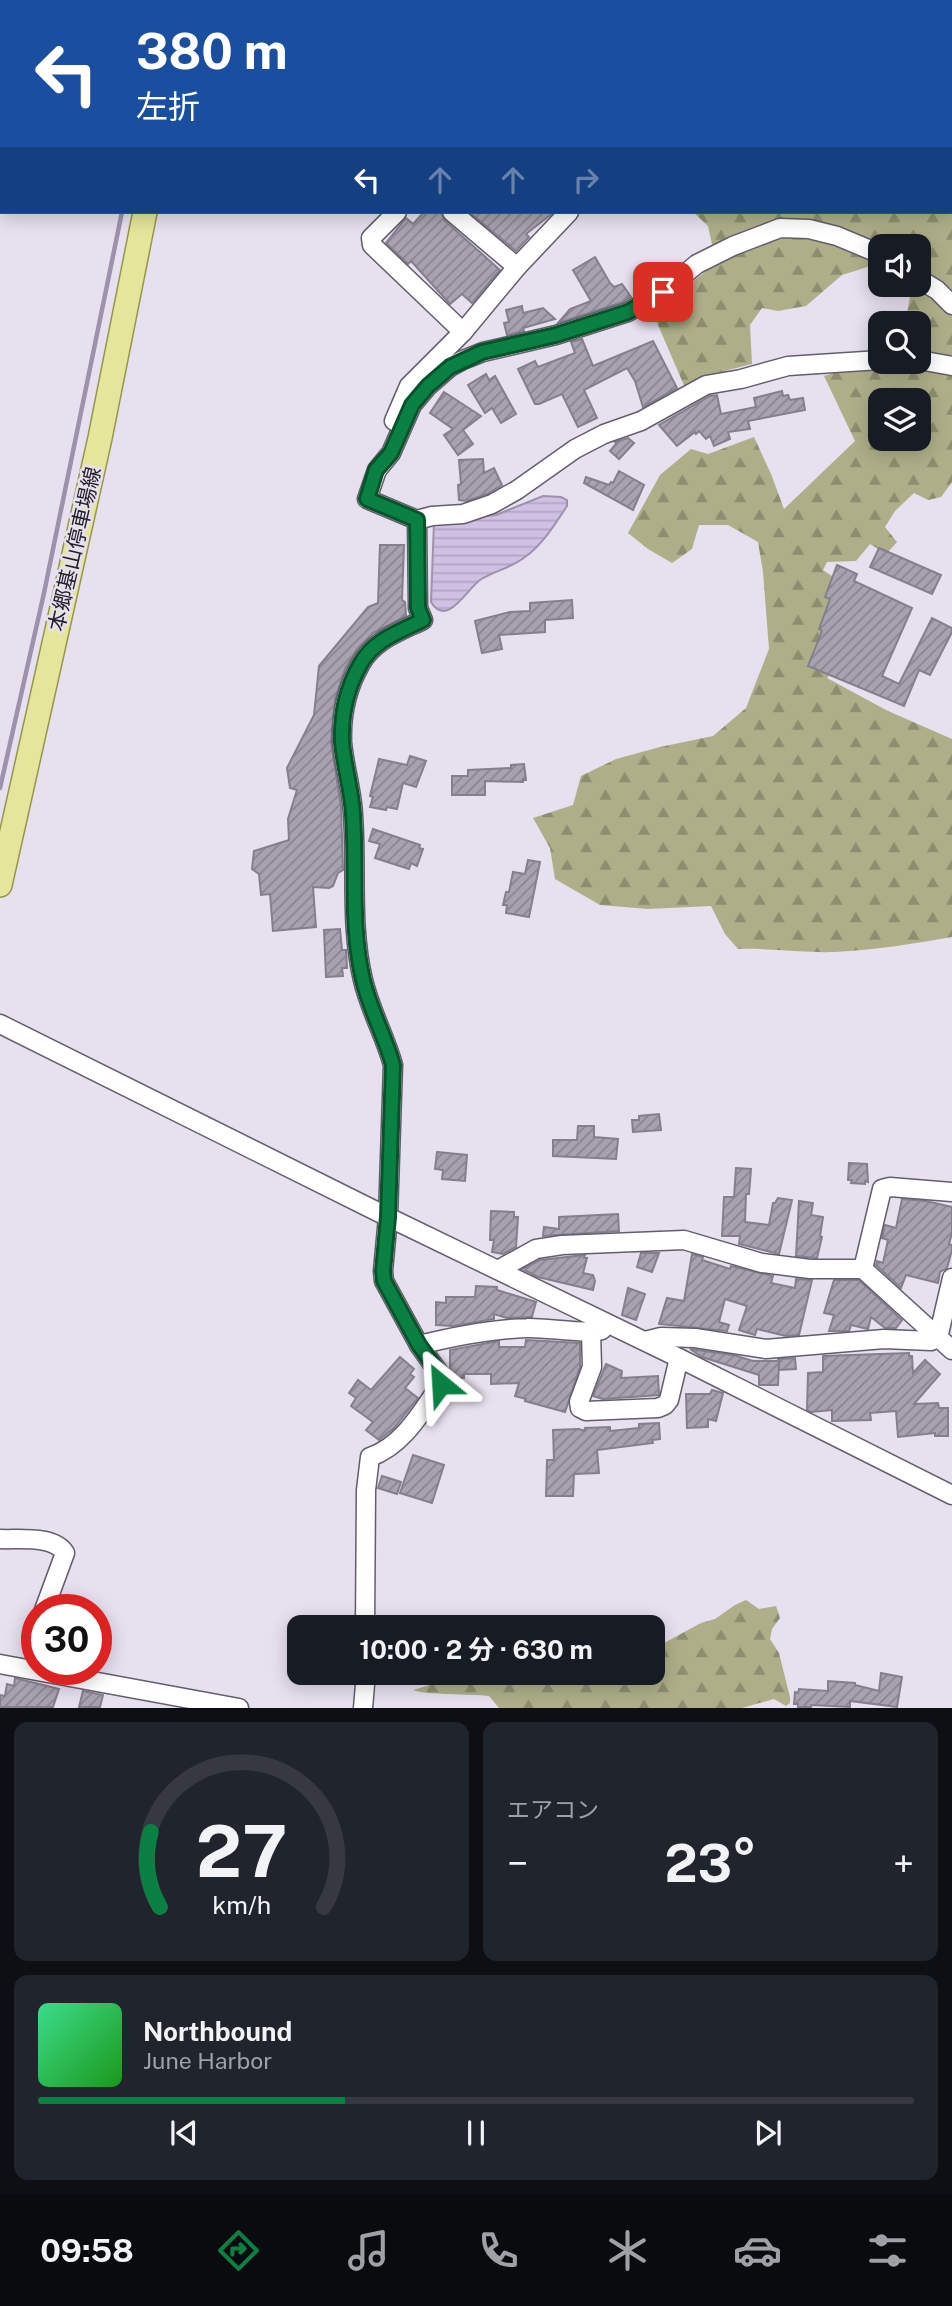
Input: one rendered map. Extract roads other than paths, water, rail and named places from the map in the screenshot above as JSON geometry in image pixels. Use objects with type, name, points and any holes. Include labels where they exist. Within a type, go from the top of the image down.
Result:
[{"type":"main road","name":"本郷基山停車場線","points":[[0,885],[100,438],[145,214]]},
{"type":"street","points":[[395,214],[371,238],[372,245],[463,332]]},
{"type":"street","points":[[454,214],[517,267]]},
{"type":"street","points":[[567,214],[517,267],[463,332],[409,386],[402,398],[367,499],[417,520],[463,514],[492,504],[517,490],[575,449],[604,434],[641,421],[706,385],[788,366],[868,361]]},
{"type":"street","points":[[376,470],[391,453],[412,405],[428,386],[450,367],[482,352],[556,335],[628,312],[663,292],[697,264],[733,246],[780,229],[809,229],[837,236],[868,249]]},
{"type":"street","points":[[931,286],[952,305]]},
{"type":"street","points":[[931,362],[952,366]]},
{"type":"street","points":[[365,1615],[366,1490],[370,1457],[384,1452],[400,1439],[441,1384],[442,1377],[419,1345],[384,1281],[393,1065],[389,1049],[371,1010],[362,978],[353,882],[354,815],[342,742],[347,694],[360,663],[379,641],[423,620],[418,608],[417,520]]},
{"type":"street","points":[[0,1024],[952,1495]]},
{"type":"street","points":[[863,1269],[882,1189],[890,1187],[952,1192]]},
{"type":"street","points":[[498,1270],[536,1249],[562,1245],[684,1240],[762,1262],[810,1269],[863,1269],[952,1350]]},
{"type":"street","points":[[938,1338],[952,1278]]},
{"type":"street","points":[[419,1345],[497,1329],[558,1328],[591,1332],[611,1325]]},
{"type":"street","points":[[591,1332],[592,1367],[579,1402],[580,1408],[586,1411],[658,1408],[665,1405],[669,1400],[679,1358]]},
{"type":"street","points":[[645,1341],[661,1337],[695,1338],[766,1349],[830,1342],[884,1339],[931,1341],[938,1338]]},
{"type":"street","points":[[0,1539],[47,1541],[62,1549],[65,1553],[50,1594]]},
{"type":"street","points":[[0,1664],[21,1667]]},
{"type":"street","points":[[112,1682],[239,1707]]},
{"type":"street","points":[[363,1707],[365,1685]]},
{"type":"waterway","points":[[0,788],[44,593],[122,214]]}]
